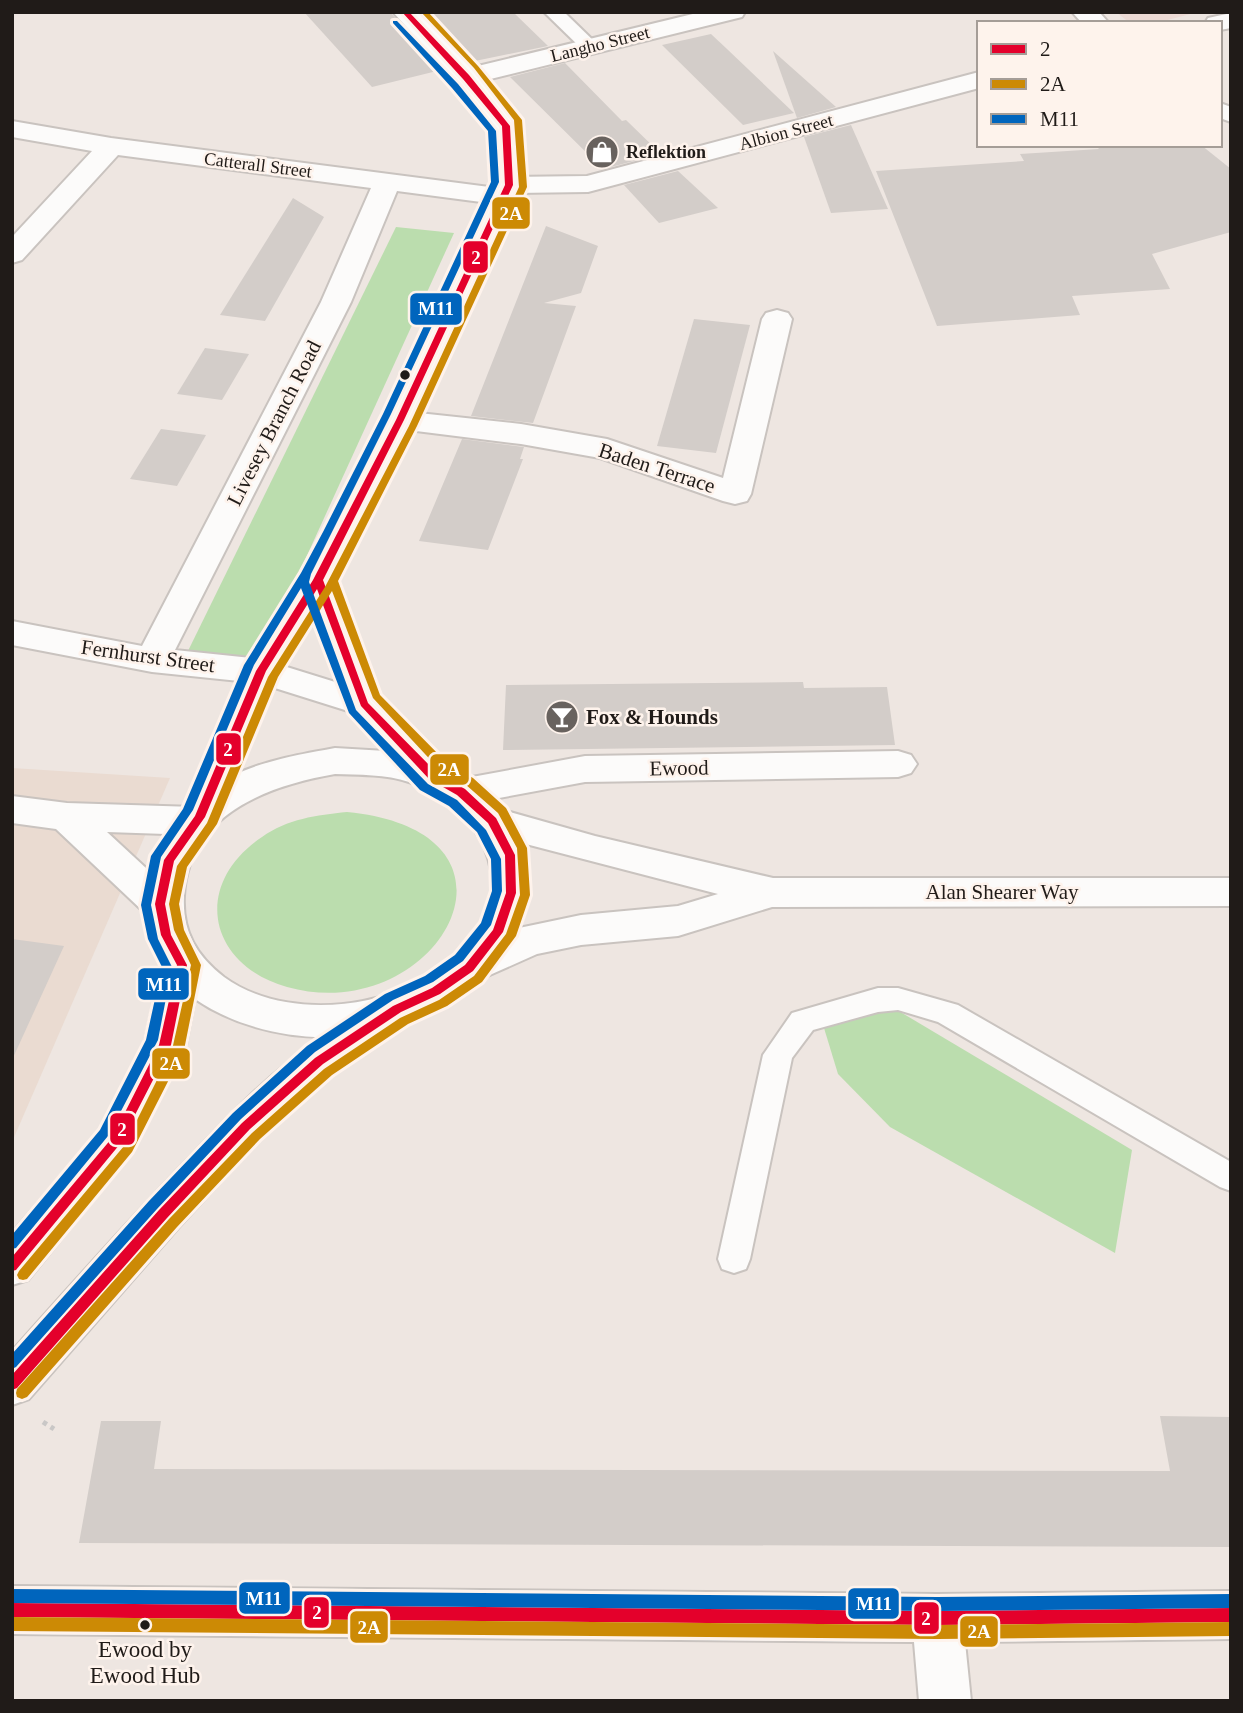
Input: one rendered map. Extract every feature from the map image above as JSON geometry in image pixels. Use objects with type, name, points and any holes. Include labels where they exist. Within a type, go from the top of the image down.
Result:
[{"type":"main road","points":[[397,1009],[336,1021],[276,1017],[222,997],[182,965],[166,935],[160,904],[169,860],[198,819],[261,671],[318,580],[400,420],[507,191],[506,126],[466,77],[405,12]]},
{"type":"main road","name":"Langho Street","points":[[466,77],[733,12]]},
{"type":"main road","name":"Albion Street","points":[[507,191],[588,184],[977,81]]},
{"type":"main road","name":"Catterall Street","points":[[12,129],[111,146],[387,181],[507,191]]},
{"type":"main road","points":[[12,254],[111,146]]},
{"type":"main road","name":"Livesey Branch Road","points":[[152,660],[336,302],[387,181]]},
{"type":"main road","name":"Baden Terrace","points":[[400,420],[521,434],[607,449],[735,494],[777,319]]},
{"type":"main road","points":[[12,1384],[163,1214],[246,1126],[319,1061],[397,1009],[436,991],[470,968],[498,932],[511,893],[510,855],[492,821],[447,784],[364,704],[318,580]]},
{"type":"main road","name":"Fernhurst Street","points":[[12,633],[152,660],[261,671],[364,704]]},
{"type":"main road","points":[[12,809],[67,817],[198,819],[239,789],[285,770],[335,761],[387,763],[447,784]]},
{"type":"main road","name":"Ewood","points":[[447,784],[585,769],[898,764]]},
{"type":"main road","points":[[67,817],[160,904]]},
{"type":"main road","name":"Alan Shearer Way","points":[[492,821],[595,850],[773,893],[1231,892]]},
{"type":"main road","name":"Alan Shearer Way","points":[[470,968],[529,940],[581,930],[678,921],[773,893]]},
{"type":"main road","points":[[12,1266],[117,1141],[165,1045],[182,965]]},
{"type":"main road","points":[[12,1610],[937,1618],[1231,1615]]},
{"type":"main road","points":[[937,1618],[945,1701]]},
{"type":"lane","points":[[553,12],[590,46]]},
{"type":"lane","points":[[734,1259],[778,1055],[803,1021],[878,1000],[898,999],[947,1013],[1231,1178]]},
{"type":"path","points":[[149,12],[196,12]]},
{"type":"shaded area","points":[[1116,12],[1198,12],[1164,21],[1127,21]]},
{"type":"shaded area","points":[[12,768],[170,778],[12,1142]]},
{"type":"green space","points":[[396,227],[454,233],[258,663],[187,653]]},
{"type":"green space","points":[[347,812],[409,827],[444,854],[457,887],[449,923],[425,955],[388,980],[341,992],[287,987],[260,976],[240,960],[225,942],[218,921],[218,899],[225,877],[240,856],[272,831],[303,819]]},
{"type":"green space","points":[[887,1004],[1132,1150],[1115,1253],[890,1127],[838,1074],[824,1028]]},
{"type":"building","points":[[304,12],[390,12],[441,70],[372,87]]},
{"type":"building","points":[[423,12],[513,12],[548,46],[470,62]]},
{"type":"building","points":[[711,34],[794,113],[743,125],[662,45]]},
{"type":"building","points":[[773,51],[836,107],[797,118]]},
{"type":"building","points":[[565,63],[622,121],[626,120],[661,154],[603,169],[510,77]]},
{"type":"building","points":[[851,125],[888,209],[831,213],[804,137]]},
{"type":"building","points":[[1097,147],[1204,147],[1231,169],[1231,232],[1152,254],[1170,289],[1072,296],[1080,315],[937,326],[876,171],[1024,161],[1020,154],[1099,149]]},
{"type":"building","points":[[678,171],[718,208],[659,223],[624,185]]},
{"type":"building","points":[[293,198],[324,217],[265,321],[220,315]]},
{"type":"building","points":[[546,226],[598,246],[581,293],[544,303],[576,306],[533,423],[471,416]]},
{"type":"building","points":[[694,319],[750,325],[716,453],[657,446]]},
{"type":"building","points":[[205,348],[249,354],[222,400],[177,394]]},
{"type":"building","points":[[161,429],[206,435],[177,486],[130,479]]},
{"type":"building","points":[[462,439],[524,447],[520,459],[523,459],[488,550],[419,541]]},
{"type":"building","points":[[803,682],[804,688],[887,687],[895,745],[503,750],[506,685]]},
{"type":"building","points":[[12,939],[64,946],[12,1060]]},
{"type":"building","points":[[1160,1416],[1231,1417],[1231,1547],[79,1543],[101,1421],[161,1421],[154,1469],[1170,1471]]},
{"type":"transit line","name":"2","points":[[12,1384],[163,1214],[246,1126],[319,1061],[397,1009],[436,991],[469,968],[498,932],[511,893],[510,855],[492,821],[461,792],[433,776],[364,704],[318,580],[400,420],[509,185],[506,126],[466,77],[405,12]]},
{"type":"transit line","name":"2A","points":[[22,1393],[173,1223],[256,1136],[328,1072],[404,1021],[443,1003],[478,979],[511,936],[525,895],[522,848],[502,811],[469,781],[442,765],[376,696],[333,581],[413,426],[523,187],[518,120],[476,67],[424,12]]},
{"type":"transit line","name":"M11","points":[[12,1363],[153,1205],[237,1116],[311,1049],[389,997],[429,979],[459,958],[486,925],[497,891],[496,859],[481,830],[453,803],[424,787],[352,711],[304,582],[387,414],[495,182],[492,131],[455,86],[395,22]]},
{"type":"transit line","name":"M11","points":[[12,1244],[104,1133],[152,1040],[167,967],[153,939],[146,905],[156,856],[188,810],[249,665],[306,573],[325,534]]},
{"type":"transit line","name":"2","points":[[182,965],[166,935],[160,904],[169,860],[200,817],[261,671],[318,580],[338,540]]},
{"type":"transit line","name":"2A","points":[[23,1275],[128,1149],[178,1050],[196,965],[179,930],[174,904],[182,866],[212,824],[273,677],[330,587],[351,546]]},
{"type":"transit line","name":"2","points":[[12,1266],[116,1141],[165,1045],[182,965]]},
{"type":"transit line","name":"M11","points":[[12,1596],[937,1604],[1231,1601]]},
{"type":"transit line","name":"2","points":[[12,1610],[937,1618],[1231,1615]]},
{"type":"transit line","name":"2A","points":[[12,1624],[937,1632],[1231,1629]]},
{"type":"place","name":"Reflektion","points":[[602,152]]},
{"type":"place","name":"Fox & Hounds","points":[[562,717]]},
{"type":"place","name":"Ewood by Ewood Hub","points":[[145,1625]]}]
